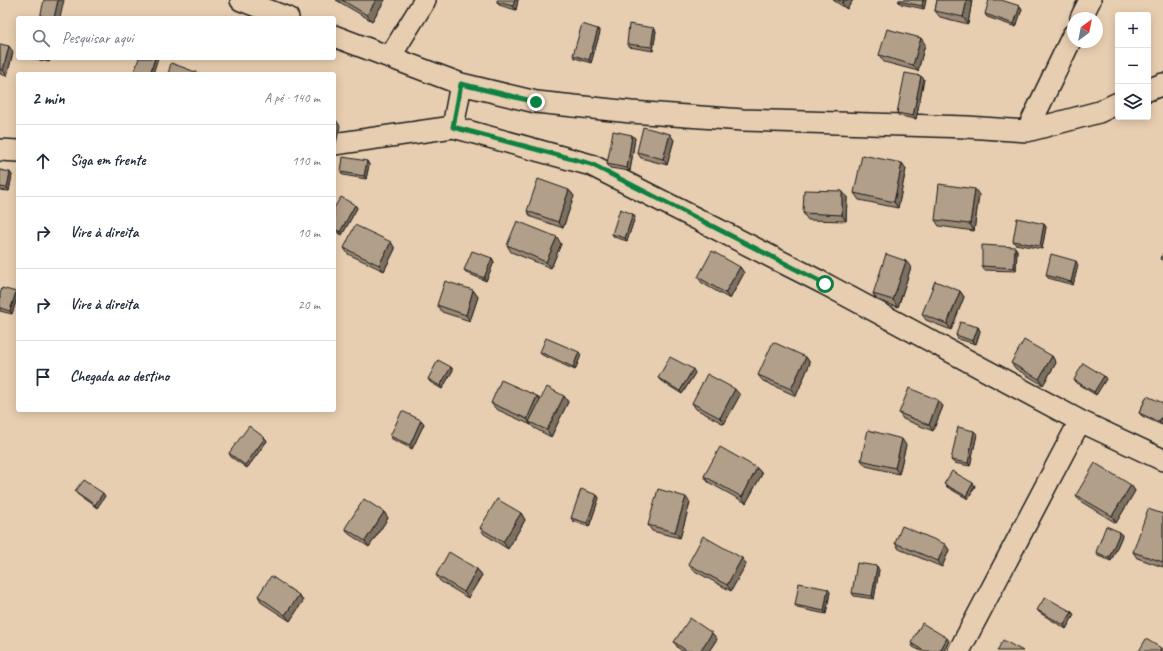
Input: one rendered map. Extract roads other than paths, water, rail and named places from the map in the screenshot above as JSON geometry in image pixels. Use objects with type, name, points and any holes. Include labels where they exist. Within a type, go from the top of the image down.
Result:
[{"type":"street","points":[[241,0],[283,16]]},
{"type":"street","points":[[390,57],[425,0]]},
{"type":"street","points":[[1084,12],[1090,0]]},
{"type":"street","points":[[336,37],[461,84],[536,102],[632,112],[743,120],[967,127],[1027,131],[1099,112],[1115,104]]},
{"type":"street","points":[[1027,131],[1067,48]]},
{"type":"street","points":[[453,127],[461,84]]},
{"type":"street","points":[[1151,89],[1163,84]]},
{"type":"street","points":[[336,144],[453,127],[591,164],[825,284],[1080,421],[1163,460]]},
{"type":"street","points":[[0,150],[16,151]]},
{"type":"street","points":[[959,651],[1080,421]]}]
